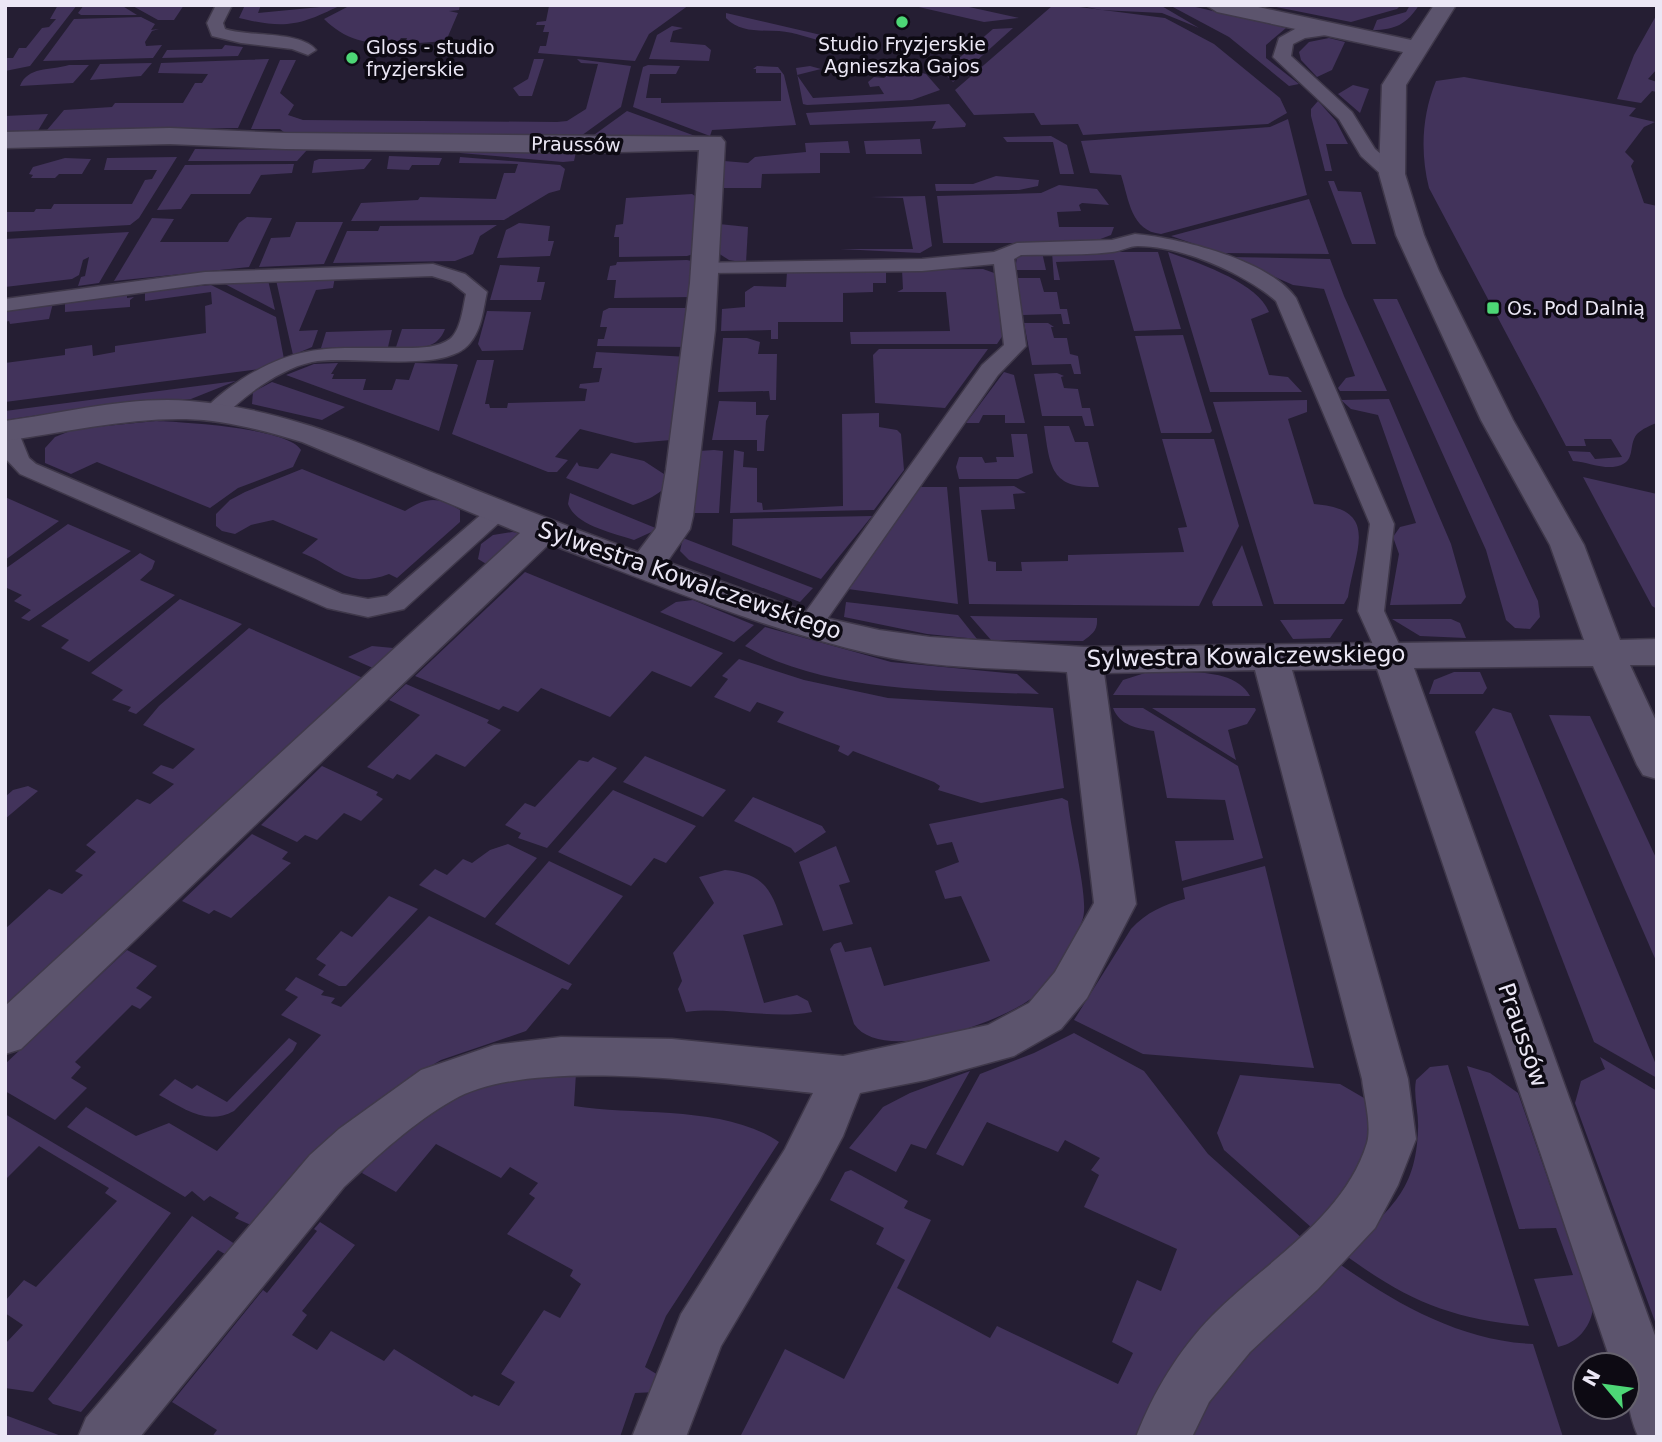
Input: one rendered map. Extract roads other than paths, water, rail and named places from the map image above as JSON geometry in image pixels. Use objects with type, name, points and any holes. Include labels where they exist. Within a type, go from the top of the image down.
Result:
[{"type":"street","points":[[1217,5],[1416,48]]},
{"type":"street","points":[[1446,5],[1416,48],[1393,89],[1392,174],[1410,234],[1425,271],[1497,420],[1567,545],[1606,653],[1657,765]]},
{"type":"street","name":"Praussów","points":[[5,140],[170,136],[285,141],[593,145],[712,142],[694,394],[676,516],[673,528],[646,566]]},
{"type":"street","name":"Sylwestra Kowalczewskiego","points":[[7,431],[142,411],[213,414],[269,422],[313,435],[544,530],[810,626],[879,643],[930,650],[1084,660],[1390,653],[1657,652]]},
{"type":"street","points":[[5,1035],[544,530]]},
{"type":"street","name":"Praussów","points":[[1390,653],[1657,1417]]},
{"type":"street","points":[[1163,1437],[1190,1382],[1231,1334],[1325,1248],[1357,1212],[1381,1169],[1392,1139],[1385,1079],[1269,655]]},
{"type":"street","points":[[105,1437],[327,1171],[356,1144],[438,1084],[494,1065],[561,1057],[672,1059],[843,1076],[998,1042],[1045,1016],[1071,985],[1115,904],[1084,660]]},
{"type":"street","points":[[659,1437],[700,1332],[802,1165],[826,1121],[843,1076]]},
{"type":"lane","points":[[224,5],[215,23],[218,32],[255,42],[296,43],[308,50]]},
{"type":"lane","points":[[1327,30],[1310,31],[1292,37],[1285,42],[1282,57],[1346,116],[1368,152],[1392,174]]},
{"type":"lane","points":[[705,267],[922,265],[940,259],[1004,258],[1017,248],[1113,246],[1135,240],[1160,242],[1228,263],[1265,281],[1285,298],[1381,524],[1371,611],[1390,653]]},
{"type":"lane","points":[[810,626],[990,370],[1015,346],[1004,258]]},
{"type":"lane","points":[[5,305],[205,278],[433,270],[458,278],[477,292],[463,339],[451,349],[390,355],[312,355],[244,386],[213,414]]},
{"type":"lane","points":[[7,431],[18,461],[28,469],[336,602],[368,608],[395,603],[500,511]]},
{"type":"place","name":"Studio Fryzjerskie Agnieszka Gajos","points":[[902,22]]},
{"type":"place","name":"Gloss - studio fryzjerskie","points":[[352,58]]},
{"type":"place","name":"Os. Pod Dalnią","points":[[1493,308]]}]
